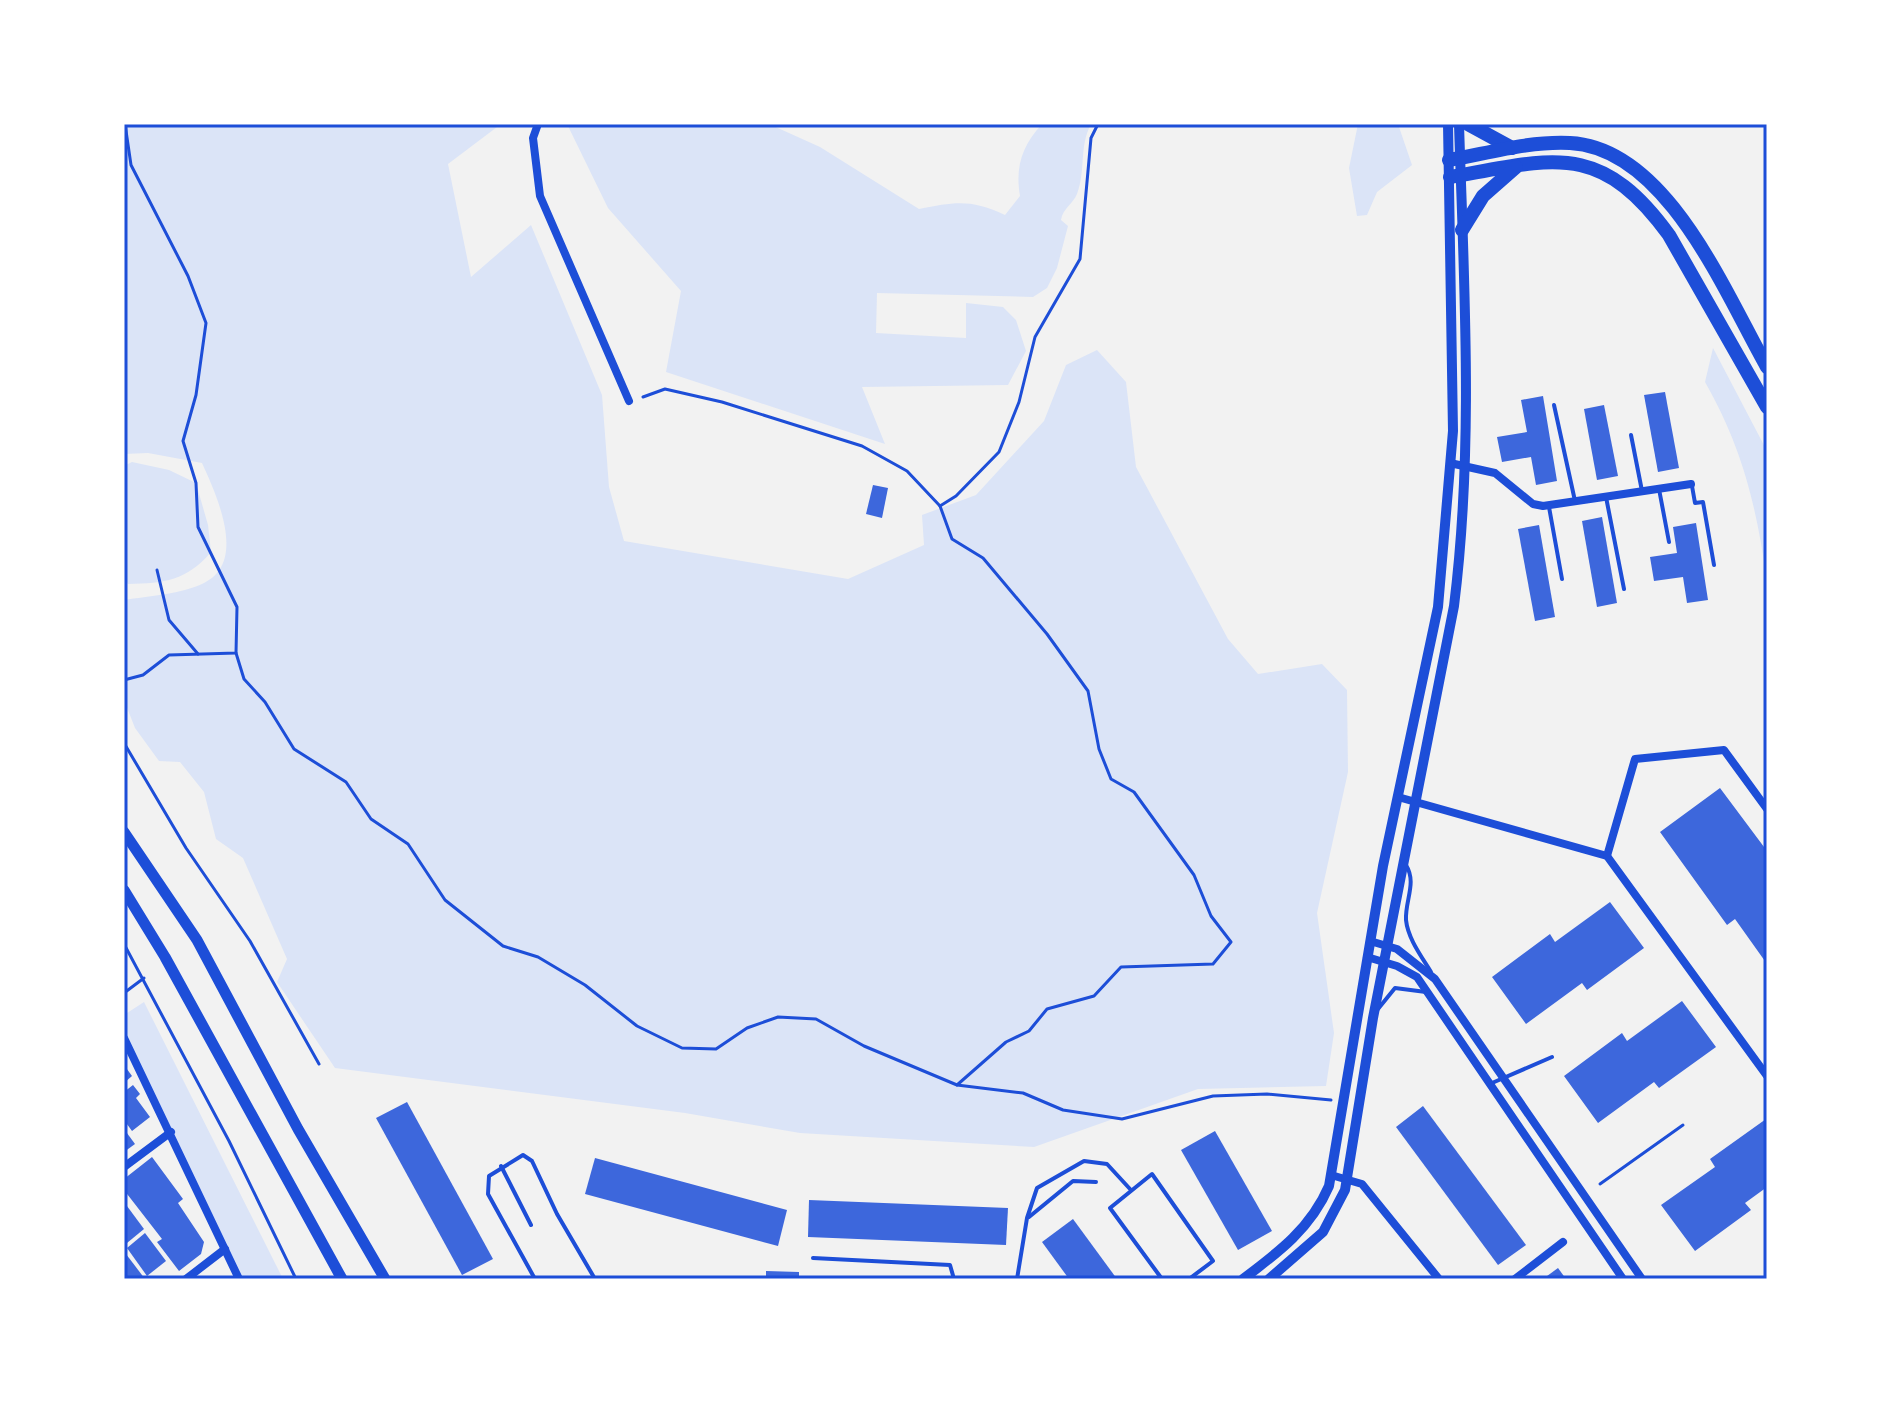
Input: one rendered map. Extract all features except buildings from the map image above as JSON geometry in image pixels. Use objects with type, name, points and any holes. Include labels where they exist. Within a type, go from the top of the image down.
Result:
[{"type":"highway","points":[[1468,124],[1513,148]]},
{"type":"highway","points":[[1455,159],[1513,148],[1573,143],[1619,157],[1640,171],[1665,195],[1686,225],[1767,367]]},
{"type":"highway","points":[[1455,176],[1556,162],[1595,167],[1633,191],[1669,235],[1767,407]]},
{"type":"highway","points":[[1462,230],[1483,196],[1519,165]]},
{"type":"main road","points":[[124,832],[197,940],[298,1129],[385,1279]]},
{"type":"main road","points":[[124,890],[165,957],[342,1279]]},
{"type":"street","points":[[538,124],[533,138],[540,196],[629,401]]},
{"type":"street","points":[[1448,124],[1455,159]]},
{"type":"street","points":[[1243,1279],[1305,1227],[1319,1208],[1331,1175],[1370,941],[1438,607],[1450,463],[1455,159],[1459,124]]},
{"type":"street","points":[[1269,1279],[1323,1232],[1335,1214],[1348,1180],[1373,1018],[1454,606],[1466,464],[1462,230],[1455,176]]},
{"type":"street","points":[[1450,463],[1466,464],[1495,473],[1533,504],[1548,505],[1691,484]]},
{"type":"street","points":[[1607,856],[1635,759],[1724,750],[1767,809]]},
{"type":"street","points":[[1398,797],[1607,856],[1767,1076]]},
{"type":"street","points":[[1370,941],[1414,959],[1436,981],[1642,1279]]},
{"type":"street","points":[[1367,957],[1417,977],[1623,1279]]},
{"type":"street","points":[[124,1038],[239,1279]]},
{"type":"street","points":[[124,1167],[171,1132]]},
{"type":"street","points":[[1331,1175],[1362,1184],[1439,1279]]},
{"type":"street","points":[[1515,1279],[1563,1242]]},
{"type":"street","points":[[186,1279],[225,1249]]},
{"type":"lane","points":[[1554,405],[1575,501]]},
{"type":"lane","points":[[1631,435],[1642,491]]},
{"type":"lane","points":[[1691,484],[1695,503],[1703,502],[1714,565]]},
{"type":"lane","points":[[1659,488],[1669,542]]},
{"type":"lane","points":[[1606,496],[1624,589]]},
{"type":"lane","points":[[1548,505],[1562,579]]},
{"type":"lane","points":[[1404,861],[1412,875],[1406,919],[1409,931],[1436,981]]},
{"type":"lane","points":[[1373,1018],[1395,988],[1412,987],[1429,993]]},
{"type":"lane","points":[[1491,1084],[1552,1057]]},
{"type":"lane","points":[[535,1279],[488,1194],[489,1176],[523,1155],[532,1161],[595,1279]]},
{"type":"lane","points":[[1017,1279],[1027,1218],[1037,1188],[1084,1161],[1107,1164],[1130,1190]]},
{"type":"lane","points":[[501,1166],[531,1225]]},
{"type":"lane","points":[[1162,1279],[1110,1208],[1152,1174],[1213,1261],[1189,1279]]},
{"type":"lane","points":[[1027,1218],[1073,1181],[1096,1182]]},
{"type":"lane","points":[[813,1258],[950,1265],[954,1279]]},
{"type":"path","points":[[125,124],[131,165],[188,276],[206,323],[196,395],[183,441],[196,483],[198,527],[237,607],[236,653],[244,679],[265,702],[294,749],[346,782],[371,819],[408,844],[445,900],[503,946],[538,957],[573,978],[637,1026],[682,1048],[716,1049],[747,1028],[778,1017],[816,1019],[864,1046],[957,1085],[1023,1093],[1063,1110],[1122,1119],[1213,1096],[1267,1094],[1341,1102]]},
{"type":"path","points":[[940,506],[956,496],[999,452],[1019,402],[1035,337],[1080,259],[1091,138],[1098,124]]},
{"type":"path","points":[[629,401],[665,389],[722,402],[862,446],[907,471],[940,506],[952,539],[983,558],[1047,634],[1088,691],[1099,749],[1111,779],[1134,792],[1194,875],[1211,916],[1231,942],[1213,964],[1121,967],[1094,996],[1047,1009],[1029,1031],[1006,1042],[957,1085]]},
{"type":"path","points":[[157,570],[169,620],[198,654]]},
{"type":"path","points":[[124,680],[143,675],[169,655],[236,653]]},
{"type":"path","points":[[124,743],[186,848],[250,941],[319,1064]]},
{"type":"path","points":[[124,944],[296,1279]]},
{"type":"path","points":[[124,993],[144,978]]},
{"type":"path","points":[[1600,1184],[1683,1125]]},
{"type":"shaded area","points":[[124,124],[501,124],[448,164],[471,277],[531,225],[602,395],[609,487],[624,541],[848,579],[924,545],[922,515],[976,495],[1044,421],[1066,365],[1097,350],[1126,382],[1136,467],[1228,639],[1258,674],[1322,664],[1347,690],[1348,772],[1317,913],[1334,1033],[1326,1086],[1198,1089],[1034,1147],[800,1133],[685,1113],[335,1068],[277,982],[287,959],[243,858],[216,839],[204,792],[180,762],[159,761],[135,728],[124,700],[124,600],[176,592],[204,583],[217,573],[224,560],[226,544],[220,509],[202,463],[148,453],[124,454]]},
{"type":"shaded area","points":[[567,124],[769,124],[820,147],[919,209],[963,203],[1005,215],[1020,196],[1019,166],[1029,140],[1042,124],[1091,124],[1085,141],[1080,185],[1062,216],[1061,220],[1068,226],[1057,268],[1047,288],[1033,297],[877,293],[876,333],[966,338],[966,303],[1003,307],[1016,320],[1026,351],[1008,385],[862,387],[885,444],[666,372],[681,291],[608,208]]},
{"type":"shaded area","points":[[1358,124],[1398,124],[1412,165],[1377,192],[1367,215],[1357,216],[1349,168]]},
{"type":"shaded area","points":[[1713,348],[1767,451],[1767,581],[1746,478],[1729,431],[1705,382]]},
{"type":"shaded area","points":[[132,462],[169,470],[196,483],[208,525],[211,552],[184,575],[153,583],[128,584],[124,577],[124,466]]},
{"type":"shaded area","points":[[144,1002],[283,1279],[239,1279],[124,1039],[124,1015]]}]
